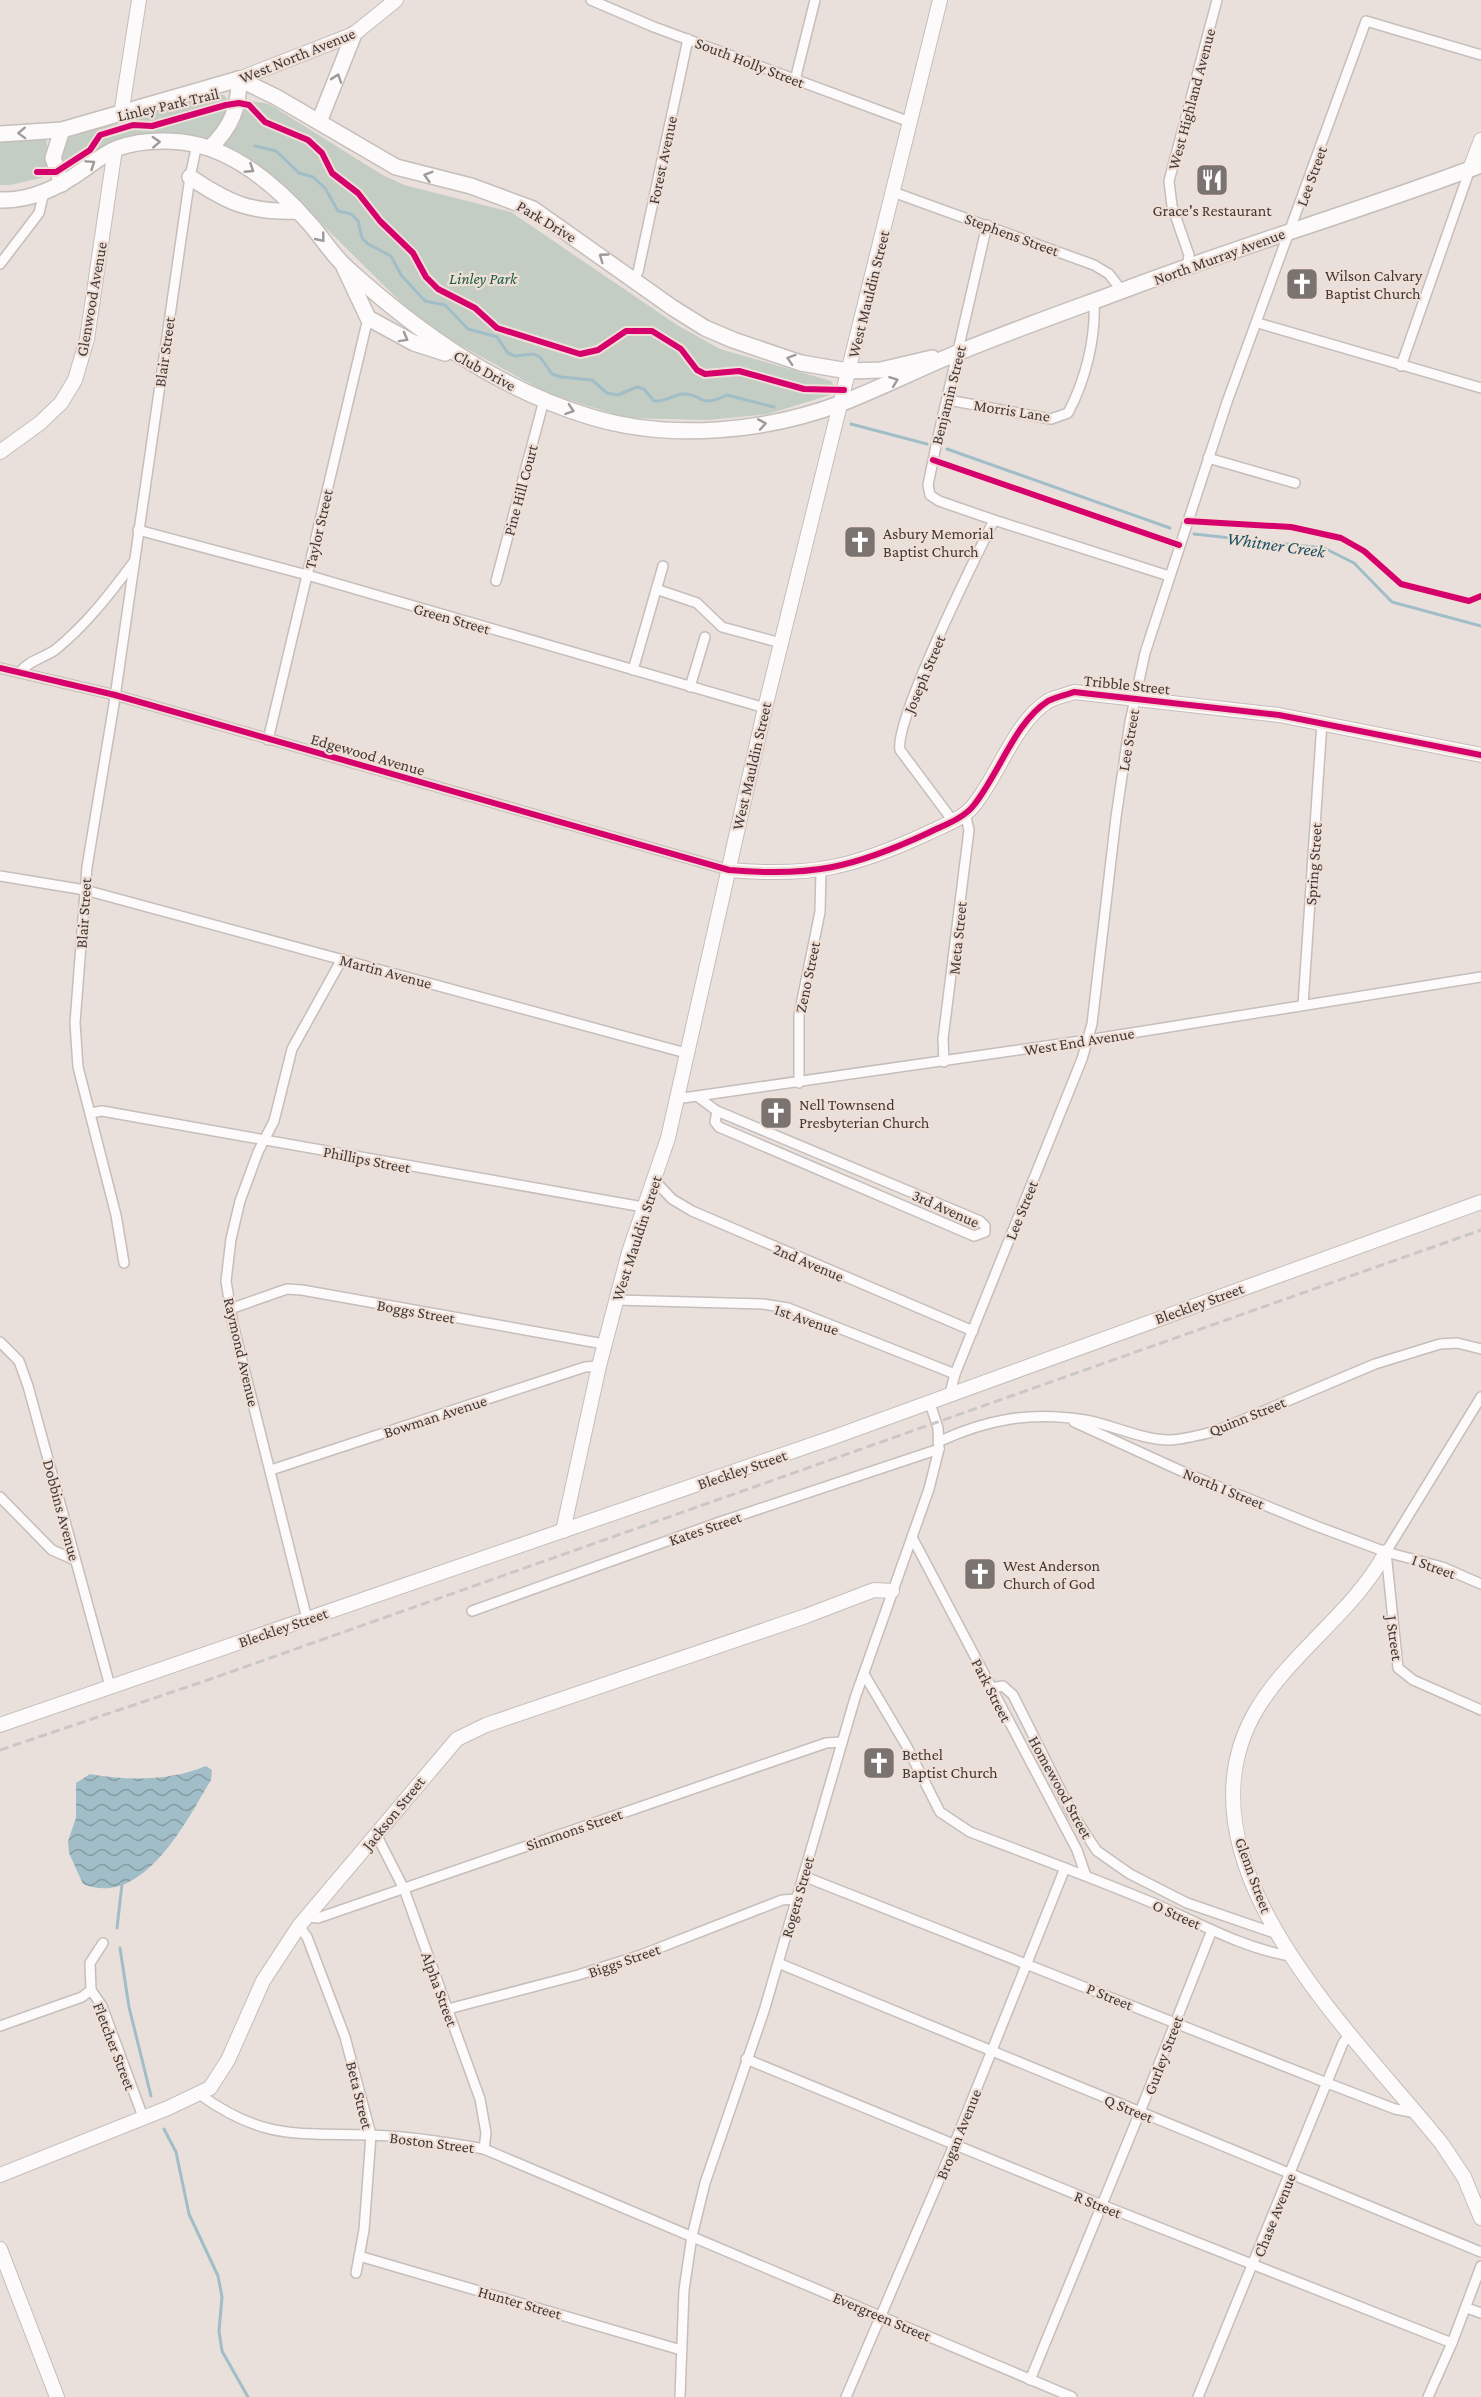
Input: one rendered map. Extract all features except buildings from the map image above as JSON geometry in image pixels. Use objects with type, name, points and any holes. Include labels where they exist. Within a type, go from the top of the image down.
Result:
[{"type":"main road","points":[[319,122],[354,34]]},
{"type":"main road","name":"West North Avenue","points":[[0,134],[62,130],[239,80]]},
{"type":"main road","points":[[0,200],[20,201],[44,192],[62,184],[115,149],[153,141],[204,146],[233,120],[239,103],[239,80]]},
{"type":"main road","name":"Park Drive","points":[[239,80],[319,122],[396,167],[471,186],[533,209],[705,328],[801,363],[848,371]]},
{"type":"main road","points":[[62,130],[53,158],[62,184]]},
{"type":"main road","name":"Club Drive","points":[[204,146],[256,172],[298,212],[343,264],[399,314],[460,358],[544,400],[609,422],[681,431],[751,426],[783,420],[840,404]]},
{"type":"main road","name":"North Murray Avenue","points":[[840,404],[959,352],[1122,291],[1476,167]]},
{"type":"main road","points":[[190,177],[216,195],[243,207],[270,212],[298,212]]},
{"type":"main road","points":[[343,264],[368,318],[414,343],[460,358]]},
{"type":"main road","name":"North Murray Avenue","points":[[848,371],[880,370],[959,352]]},
{"type":"street","points":[[121,115],[139,0]]},
{"type":"street","name":"West North Avenue","points":[[239,80],[354,34],[396,0]]},
{"type":"street","name":"South Holly Street","points":[[591,0],[795,80],[910,122]]},
{"type":"street","points":[[795,80],[815,0]]},
{"type":"street","name":"West Mauldin Street","points":[[563,1531],[604,1344],[643,1206],[668,1138],[765,708],[940,0]]},
{"type":"street","name":"West Highland Avenue","points":[[1187,267],[1189,255],[1172,206],[1169,181],[1217,0]]},
{"type":"street","name":"Lee Street","points":[[949,1397],[955,1374],[1088,1040],[1092,1024],[1116,817],[1145,654],[1208,458],[1366,21],[1481,55]]},
{"type":"street","name":"Forest Avenue","points":[[633,279],[638,272],[688,39]]},
{"type":"street","points":[[1401,366],[1476,167],[1481,140]]},
{"type":"street","name":"Blair Street","points":[[124,1263],[116,1215],[75,1049],[85,890],[190,177],[204,146]]},
{"type":"street","name":"Glenwood Avenue","points":[[0,452],[40,423],[61,403],[75,380],[87,339],[115,149]]},
{"type":"street","points":[[0,264],[39,213],[44,192]]},
{"type":"street","name":"Stephens Street","points":[[894,192],[1094,265],[1109,274],[1122,291]]},
{"type":"street","name":"Benjamin Street","points":[[987,225],[928,485],[930,495],[939,501],[994,520],[1169,576]]},
{"type":"street","name":"Morris Lane","points":[[948,400],[1051,419],[1062,417],[1073,402],[1083,372],[1095,325],[1094,302]]},
{"type":"street","name":"Taylor Street","points":[[268,740],[368,318]]},
{"type":"street","points":[[1258,323],[1481,388]]},
{"type":"street","name":"Pine Hill Court","points":[[496,581],[544,400]]},
{"type":"street","points":[[1208,458],[1295,483]]},
{"type":"street","name":"Joseph Street","points":[[953,821],[900,750],[898,740],[915,694],[994,520]]},
{"type":"street","name":"Green Street","points":[[138,530],[308,575],[765,708]]},
{"type":"street","name":"Blair Street","points":[[20,672],[24,666],[53,651],[95,614],[134,561]]},
{"type":"street","points":[[633,670],[663,566]]},
{"type":"street","points":[[656,589],[697,603],[722,627],[781,644]]},
{"type":"street","points":[[690,687],[705,637]]},
{"type":"street","name":"Edgewood Avenue","points":[[0,668],[115,695],[729,870]]},
{"type":"street","name":"Tribble Street","points":[[729,870],[766,873],[821,871],[890,850],[953,821],[965,813],[999,767],[1028,717],[1050,700],[1074,692],[1322,722],[1481,755]]},
{"type":"street","name":"Spring Street","points":[[1303,1005],[1322,722]]},
{"type":"street","name":"Meta Street","points":[[944,1062],[943,1039],[969,830],[965,813]]},
{"type":"street","name":"Zeno Street","points":[[799,1083],[799,1015],[820,912],[821,871]]},
{"type":"street","name":"Martin Avenue","points":[[0,876],[85,890],[686,1053]]},
{"type":"street","name":"Raymond Avenue","points":[[307,1619],[230,1309],[226,1281],[231,1239],[240,1201],[274,1121],[292,1049],[342,959]]},
{"type":"street","name":"West End Avenue","points":[[676,1100],[1088,1040],[1481,977]]},
{"type":"street","name":"3rd Avenue","points":[[698,1097],[717,1111],[980,1221],[985,1226],[985,1232],[974,1236],[720,1127],[715,1122],[717,1111]]},
{"type":"street","name":"Phillips Street","points":[[91,1113],[102,1111],[643,1206]]},
{"type":"street","name":"2nd Avenue","points":[[654,1180],[672,1199],[692,1211],[973,1331]]},
{"type":"street","name":"Bleckley Street","points":[[0,1725],[949,1397],[1229,1292],[1481,1202]]},
{"type":"street","name":"Boggs Street","points":[[230,1309],[286,1290],[302,1290],[604,1344]]},
{"type":"street","name":"1st Avenue","points":[[616,1300],[763,1304],[788,1308],[955,1374]]},
{"type":"street","name":"Dobbins Avenue","points":[[0,1342],[19,1361],[28,1386],[110,1686]]},
{"type":"street","name":"Quinn Street","points":[[939,1445],[963,1430],[999,1419],[1064,1417],[1149,1437],[1170,1440],[1194,1437],[1216,1431],[1375,1364],[1440,1344],[1457,1343],[1481,1349]]},
{"type":"street","name":"Bowman Avenue","points":[[271,1470],[585,1367],[599,1366]]},
{"type":"street","name":"Glenn Street","points":[[1481,1397],[1365,1585],[1268,1694],[1257,1710],[1238,1756],[1234,1780],[1238,1840],[1252,1879],[1277,1934],[1290,1956],[1350,2034],[1418,2113],[1464,2176],[1481,2218]]},
{"type":"street","name":"Rogers Street","points":[[680,2397],[684,2290],[692,2236],[705,2183],[778,1963],[842,1742],[892,1591],[929,1489],[939,1445],[938,1428],[930,1403]]},
{"type":"street","name":"North I Street","points":[[1064,1417],[1190,1474],[1386,1552]]},
{"type":"street","name":"Kates Street","points":[[472,1611],[939,1445]]},
{"type":"street","points":[[0,1497],[52,1550],[75,1560]]},
{"type":"street","name":"Park Street","points":[[912,1537],[1077,1850],[1086,1876]]},
{"type":"street","name":"I Street","points":[[1386,1552],[1442,1567],[1481,1584]]},
{"type":"street","name":"J Street","points":[[1386,1552],[1398,1668],[1413,1680],[1481,1710]]},
{"type":"street","name":"Jackson Street","points":[[0,2175],[210,2088],[218,2077],[263,1981],[303,1922],[428,1769],[457,1739],[486,1725],[806,1616],[874,1590],[892,1591]]},
{"type":"street","name":"O Street","points":[[864,1674],[906,1745],[940,1812],[970,1832],[1086,1876],[1212,1930],[1276,1954],[1290,1956]]},
{"type":"street","name":"Homewood Street","points":[[991,1688],[1004,1686],[1012,1695],[1073,1815],[1098,1851],[1130,1874],[1187,1903],[1277,1934]]},
{"type":"street","name":"Simmons Street","points":[[303,1922],[826,1743],[842,1742]]},
{"type":"street","name":"Alpha Street","points":[[376,1834],[404,1889],[480,2099],[486,2133],[484,2149]]},
{"type":"street","name":"Brogan Avenue","points":[[846,2397],[954,2145],[1065,1868]]},
{"type":"street","name":"P Street","points":[[804,1876],[1176,2022],[1327,2084],[1395,2109],[1418,2113]]},
{"type":"street","name":"Biggs Street","points":[[447,2009],[599,1969],[782,1900],[796,1899]]},
{"type":"street","name":"Beta Street","points":[[303,1922],[342,2026],[371,2135],[365,2220],[356,2273]]},
{"type":"street","name":"Gurley Street","points":[[1030,2380],[1212,1930]]},
{"type":"street","name":"Fletcher Street","points":[[103,1943],[90,1963],[91,1990],[102,2006],[143,2117]]},
{"type":"street","name":"Q Street","points":[[778,1963],[991,2053],[1481,2252]]},
{"type":"street","points":[[0,2026],[82,1997],[91,1990]]},
{"type":"street","name":"Chase Avenue","points":[[1198,2397],[1343,2043],[1350,2034]]},
{"type":"street","name":"R Street","points":[[746,2059],[1102,2205],[1452,2343]]},
{"type":"street","name":"Boston Street","points":[[199,2094],[241,2121],[272,2131],[371,2135],[484,2149],[692,2236]]},
{"type":"street","name":"Evergreen Street","points":[[692,2236],[1072,2397]]},
{"type":"street","points":[[0,2249],[57,2397]]},
{"type":"street","name":"Hunter Street","points":[[359,2256],[681,2350]]},
{"type":"street","points":[[1428,2397],[1467,2308],[1481,2266]]},
{"type":"street","points":[[1467,2308],[1481,2313]]},
{"type":"green space","points":[[224,95],[231,104],[217,131],[207,139],[191,136],[109,145],[64,173],[59,163],[66,135],[123,123],[208,96]]},
{"type":"green space","name":"Linley Park","points":[[246,100],[269,104],[381,174],[404,185],[511,212],[677,325],[720,349],[831,381],[834,387],[830,395],[768,414],[708,420],[627,418],[549,394],[425,326],[272,175],[222,143],[239,125]]},
{"type":"green space","points":[[46,136],[49,176],[10,185],[0,185],[0,140]]},
{"type":"water","points":[[206,1766],[212,1770],[211,1780],[176,1837],[144,1873],[125,1884],[105,1888],[83,1884],[69,1853],[68,1841],[76,1818],[76,1783],[90,1774],[119,1778],[149,1778],[178,1775]]},
{"type":"waterway","name":"Whitner Creek","points":[[255,146],[276,151],[299,173],[313,177],[325,188],[338,211],[351,214],[358,221],[362,238],[368,244],[391,256],[401,275],[425,301],[445,305],[468,329],[497,337],[508,353],[515,356],[534,354],[540,357],[552,374],[592,380],[607,393],[618,395],[637,387],[644,389],[654,401],[682,394],[694,395],[705,401],[727,395],[774,407]]},
{"type":"waterway","name":"Whitner Creek","points":[[851,424],[927,444]]},
{"type":"waterway","name":"Whitner Creek","points":[[947,449],[1170,528]]},
{"type":"waterway","name":"Whitner Creek","points":[[1194,534],[1324,548],[1354,563],[1392,602],[1481,626]]},
{"type":"waterway","points":[[117,1928],[122,1884]]},
{"type":"waterway","points":[[120,1948],[129,2007],[151,2096]]},
{"type":"waterway","points":[[164,2129],[176,2152],[189,2214],[218,2276],[222,2297],[219,2331],[222,2351],[248,2397]]},
{"type":"railway","points":[[0,1750],[202,1682],[1481,1230]]},
{"type":"cycle path","name":"Linley Park Trail","points":[[37,172],[56,172],[90,150],[100,135],[133,125],[152,126],[226,105],[239,103],[249,105],[265,122],[308,140],[322,153],[332,173],[358,193],[380,221],[413,253],[426,277],[438,289],[475,308],[497,328],[580,354],[598,350],[626,331],[652,331],[681,349],[697,370],[705,374],[739,371],[804,389],[844,390]]},
{"type":"cycle path","points":[[933,460],[1179,545]]},
{"type":"cycle path","points":[[1187,521],[1291,527],[1341,538],[1364,551],[1401,584],[1469,601],[1481,596]]},
{"type":"cycle path","points":[[0,668],[115,695],[729,870],[758,872],[808,871],[854,862],[901,845],[959,818],[974,805],[1017,735],[1036,710],[1054,698],[1074,692],[1279,715],[1481,755]]},
{"type":"place","name":"Grace's Restaurant","points":[[1212,180]]},
{"type":"place","name":"Wilson Calvary Baptist Church","points":[[1302,284]]},
{"type":"place","name":"Asbury Memorial Baptist Church","points":[[860,542]]},
{"type":"place","name":"Nell Townsend Presbyterian Church","points":[[776,1113]]},
{"type":"place","name":"West Anderson Church of God","points":[[980,1574]]},
{"type":"place","name":"Bethel Baptist Church","points":[[879,1763]]}]
